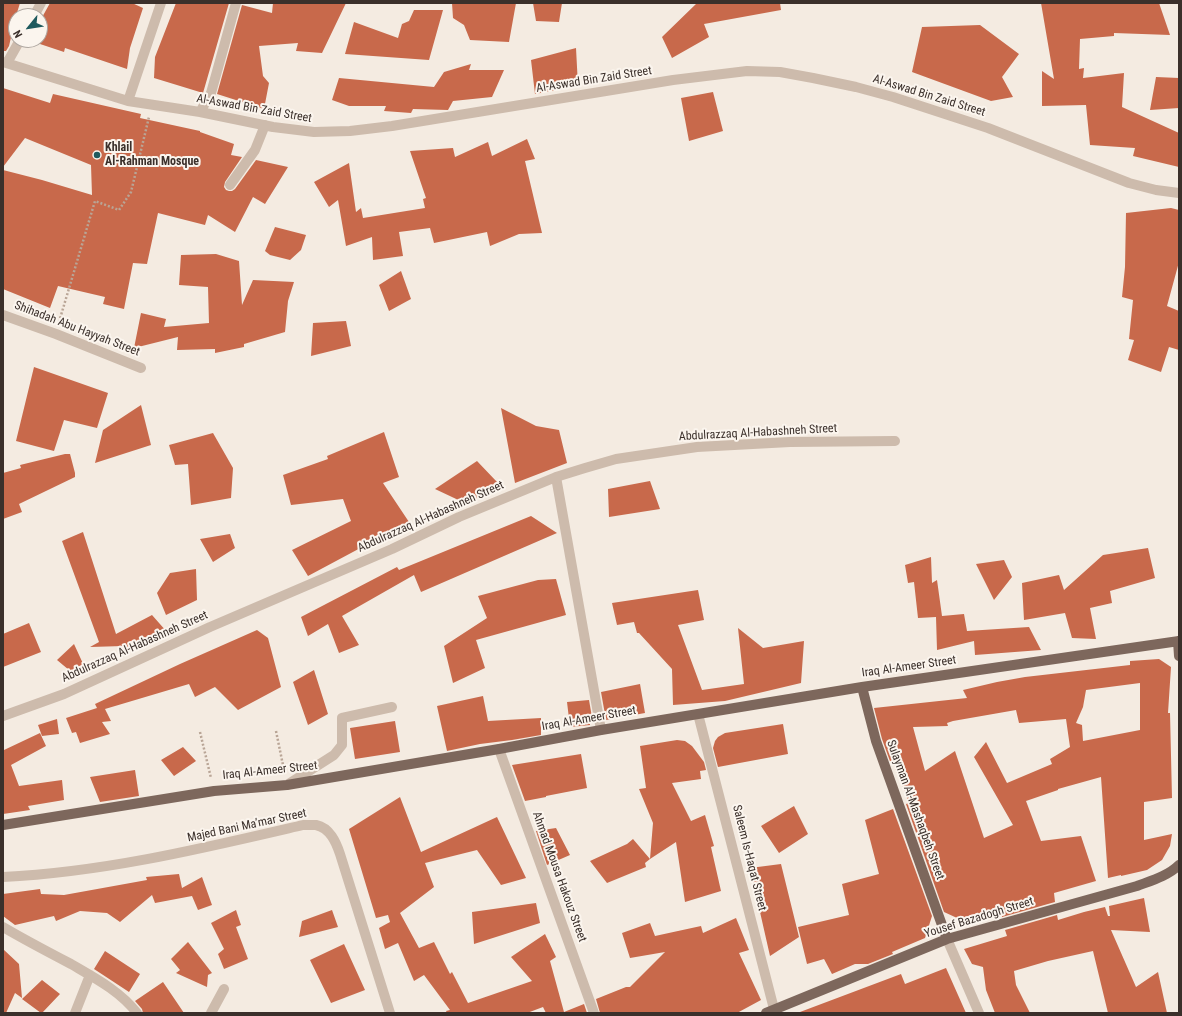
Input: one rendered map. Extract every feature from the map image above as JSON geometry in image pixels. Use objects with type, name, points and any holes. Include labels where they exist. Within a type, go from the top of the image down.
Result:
[{"type":"main road","name":"Iraq Al-Ameer Street","points":[[3,825],[214,791],[287,784],[862,687],[1178,641]]},
{"type":"main road","points":[[1178,641],[1179,656]]},
{"type":"main road","name":"Sulayman Al-Mashaqbeh Street","points":[[862,687],[876,741],[947,939]]},
{"type":"main road","name":"Yousef Bazadogh Street","points":[[772,1012],[947,939],[1137,886],[1176,869],[1179,865]]},
{"type":"street","points":[[128,101],[161,3]]},
{"type":"street","points":[[200,112],[211,93],[236,3]]},
{"type":"street","points":[[5,63],[15,48]]},
{"type":"street","name":"Al-Aswad Bin Zaid Street","points":[[5,63],[128,101],[200,112],[264,125],[314,132],[350,131],[392,126],[673,80],[747,71],[780,72],[856,87],[893,98],[988,128],[1129,183],[1156,190],[1179,193]]},
{"type":"street","points":[[230,185],[256,150],[264,125]]},
{"type":"street","name":"Shihadah Abu Hayyah Street","points":[[3,315],[56,334],[141,368]]},
{"type":"street","name":"Abdulrazzaq Al-Habashneh Street","points":[[3,716],[64,694],[210,627],[392,549],[460,517],[556,477],[616,459],[697,447],[790,442],[894,441]]},
{"type":"street","points":[[556,477],[601,730]]},
{"type":"street","points":[[287,784],[334,755],[342,745],[342,718],[392,707]]},
{"type":"street","name":"Saleem Is-Haqat Street","points":[[698,714],[772,1012]]},
{"type":"street","name":"Ahmad Mousa Hakouz Street","points":[[499,749],[594,1013]]},
{"type":"street","name":"Majed Bani Ma’mar Street","points":[[3,877],[60,872],[120,864],[211,847],[303,825],[316,825],[331,834],[336,843],[390,1013]]},
{"type":"street","points":[[3,927],[90,975],[115,991],[124,998],[137,1013]]},
{"type":"street","points":[[947,939],[979,1013]]},
{"type":"street","points":[[75,1013],[90,975]]},
{"type":"street","points":[[210,1013],[224,989]]},
{"type":"path","points":[[56,334],[95,201],[120,210],[131,192],[152,104]]},
{"type":"path","points":[[276,731],[287,784]]},
{"type":"path","points":[[200,732],[214,791]]},
{"type":"building","points":[[3,3],[20,3],[18,8],[8,8],[8,48],[6,51],[3,51]]},
{"type":"building","points":[[50,3],[132,3],[143,8],[130,48],[127,69],[65,48],[64,52],[48,47],[47,8]]},
{"type":"building","points":[[176,3],[229,3],[203,93],[154,78],[155,57]]},
{"type":"building","points":[[273,3],[346,3],[322,53],[296,51],[298,43],[259,46],[263,76],[269,83],[264,109],[217,94],[242,5],[272,13]]},
{"type":"building","points":[[452,3],[516,3],[509,42],[470,40],[464,25],[453,18]]},
{"type":"building","points":[[533,3],[562,3],[559,22],[536,21]]},
{"type":"building","points":[[697,3],[780,3],[781,10],[704,24],[709,37],[672,58],[662,37]]},
{"type":"building","points":[[1041,3],[1159,3],[1170,35],[1114,33],[1114,36],[1080,39],[1079,69],[1084,68],[1083,78],[1124,73],[1122,107],[1179,133],[1179,167],[1133,156],[1135,148],[1090,145],[1086,105],[1042,106],[1042,71],[1054,79]]},
{"type":"building","points":[[414,10],[443,10],[429,60],[345,54],[354,22],[398,38],[402,24],[409,21]]},
{"type":"building","points":[[980,25],[1019,54],[1002,77],[1013,97],[991,101],[912,72],[922,27]]},
{"type":"building","points":[[576,48],[578,86],[535,94],[531,60]]},
{"type":"building","points":[[471,64],[469,70],[504,70],[492,97],[453,101],[448,110],[413,109],[411,113],[384,111],[386,106],[349,106],[332,100],[339,78],[434,87],[444,72]]},
{"type":"building","points":[[1156,77],[1179,78],[1179,108],[1150,110]]},
{"type":"building","points":[[3,88],[50,103],[53,94],[141,114],[140,118],[200,131],[234,144],[231,155],[242,157],[225,182],[224,187],[229,191],[235,189],[256,160],[288,167],[265,204],[253,197],[235,232],[208,215],[205,225],[158,213],[147,264],[133,263],[124,309],[103,304],[105,297],[58,286],[50,308],[3,289],[3,170],[92,195],[91,165],[25,138],[3,167]]},
{"type":"building","points":[[713,92],[723,131],[689,141],[681,98]]},
{"type":"building","points":[[527,139],[535,159],[525,161],[542,233],[519,234],[490,246],[487,232],[434,243],[430,228],[399,232],[403,256],[373,260],[372,237],[346,246],[338,200],[329,207],[314,182],[349,163],[356,212],[361,208],[363,218],[425,208],[423,199],[426,198],[410,151],[453,148],[455,157],[488,142],[492,156]]},
{"type":"building","points":[[1171,208],[1179,210],[1179,262],[1167,306],[1179,311],[1179,350],[1169,347],[1161,372],[1128,360],[1134,340],[1129,339],[1133,300],[1122,297],[1125,267],[1126,213]]},
{"type":"building","points":[[275,227],[306,235],[301,250],[290,260],[270,255],[265,251]]},
{"type":"building","points":[[216,254],[239,261],[242,305],[253,280],[294,282],[288,301],[285,332],[244,344],[244,347],[215,353],[215,349],[177,350],[178,337],[134,348],[141,313],[166,319],[164,327],[209,323],[208,287],[179,285],[181,255]]},
{"type":"building","points":[[401,271],[411,299],[389,311],[379,285]]},
{"type":"building","points":[[346,321],[351,346],[311,356],[313,323]]},
{"type":"building","points":[[34,367],[108,393],[97,428],[64,420],[54,451],[16,441]]},
{"type":"building","points":[[141,405],[151,445],[95,463],[103,430]]},
{"type":"building","points":[[501,408],[536,426],[559,430],[567,463],[515,483]]},
{"type":"building","points":[[384,432],[399,477],[383,483],[409,522],[308,576],[292,550],[351,521],[343,499],[291,505],[283,475],[328,459],[327,456]]},
{"type":"building","points":[[213,433],[233,468],[231,498],[191,505],[188,464],[175,465],[169,445]]},
{"type":"building","points":[[70,454],[75,477],[19,504],[22,512],[3,519],[3,473],[21,468],[20,465]]},
{"type":"building","points":[[477,461],[497,482],[469,505],[435,489]]},
{"type":"building","points":[[650,481],[660,509],[609,517],[608,489]]},
{"type":"building","points":[[531,516],[557,533],[421,592],[414,575],[342,616],[359,645],[339,653],[328,624],[308,636],[301,617],[397,567],[399,570]]},
{"type":"building","points":[[83,532],[116,634],[152,615],[167,632],[126,652],[123,646],[90,647],[99,642],[62,541]]},
{"type":"building","points":[[230,534],[235,548],[213,562],[200,539]]},
{"type":"building","points":[[1148,548],[1155,578],[1110,591],[1112,603],[1090,608],[1096,639],[1072,638],[1065,613],[1024,620],[1022,583],[1059,575],[1064,590],[1103,555]]},
{"type":"building","points":[[931,557],[932,583],[937,580],[942,616],[964,614],[967,631],[1029,627],[1041,650],[975,655],[974,641],[937,650],[936,617],[918,618],[914,582],[908,583],[905,565]]},
{"type":"building","points":[[1004,560],[1012,577],[994,600],[976,564]]},
{"type":"building","points":[[196,569],[197,600],[166,615],[157,593],[170,573]]},
{"type":"building","points":[[556,579],[566,615],[476,640],[485,668],[453,683],[444,646],[487,618],[478,596],[538,580]]},
{"type":"building","points":[[698,590],[704,620],[678,625],[702,690],[744,684],[738,628],[763,648],[804,641],[801,683],[725,701],[673,705],[672,669],[639,633],[637,633],[634,622],[617,625],[612,603]]},
{"type":"building","points":[[29,623],[41,652],[3,667],[3,634]]},
{"type":"building","points":[[257,630],[268,638],[281,687],[238,710],[215,687],[195,697],[189,684],[105,709],[111,721],[102,722],[110,734],[80,743],[76,732],[72,733],[66,718],[97,708],[95,704]]},
{"type":"building","points":[[74,644],[85,668],[69,670],[57,660]]},
{"type":"building","points":[[1159,659],[1171,667],[1168,713],[1170,713],[1172,798],[1144,802],[1144,840],[1172,834],[1170,846],[1162,860],[1147,870],[1108,878],[1101,777],[1058,789],[1026,801],[1041,841],[1081,836],[1096,881],[1054,893],[1055,902],[1002,917],[1001,910],[968,923],[944,912],[906,804],[909,803],[893,763],[891,764],[882,739],[874,708],[967,698],[963,690],[997,682],[1025,677],[1130,665],[1130,661]],"holes":[[[1140,683],[1140,730],[1083,741],[1082,725],[1076,723],[1083,707],[1086,690]],[[1016,710],[1019,723],[1066,719],[1070,747],[1050,759],[1052,764],[1007,783],[986,742],[974,757],[1013,825],[984,838],[955,751],[925,771],[913,727],[948,726],[947,723],[953,721]]]},
{"type":"building","points":[[314,670],[328,714],[308,725],[293,682]]},
{"type":"building","points":[[640,684],[645,713],[606,720],[601,692]]},
{"type":"building","points":[[483,696],[488,721],[541,718],[541,735],[480,744],[447,751],[437,706]]},
{"type":"building","points":[[589,700],[593,723],[590,723],[590,725],[570,727],[567,702]]},
{"type":"building","points":[[57,719],[59,734],[42,736],[38,725]]},
{"type":"building","points":[[395,721],[400,752],[355,759],[350,728]]},
{"type":"building","points":[[783,724],[788,754],[718,767],[713,748],[718,737],[725,733]]},
{"type":"building","points":[[40,733],[46,746],[11,765],[19,786],[62,780],[64,800],[28,806],[30,810],[3,814],[3,747],[4,750]]},
{"type":"building","points":[[677,740],[685,741],[692,746],[704,762],[706,770],[700,771],[701,779],[672,783],[691,821],[705,815],[714,846],[711,847],[721,891],[685,902],[676,842],[650,859],[653,823],[639,789],[646,788],[640,746]]},
{"type":"building","points":[[183,747],[196,761],[174,776],[161,760]]},
{"type":"building","points":[[581,754],[587,788],[525,801],[512,765]]},
{"type":"building","points":[[135,770],[139,796],[100,802],[90,777]]},
{"type":"building","points":[[400,797],[421,852],[497,817],[526,878],[501,885],[477,850],[425,863],[434,887],[400,913],[419,948],[434,942],[450,974],[452,972],[468,1003],[532,981],[511,957],[545,934],[556,957],[550,961],[564,1012],[584,1004],[587,1013],[546,1013],[543,1007],[527,1013],[447,1013],[446,1011],[450,1010],[424,975],[414,981],[398,943],[385,949],[379,928],[390,922],[388,915],[376,918],[349,829]]},
{"type":"building","points":[[794,806],[808,834],[779,853],[761,826]]},
{"type":"building","points":[[893,809],[932,916],[925,938],[892,952],[893,954],[868,964],[855,964],[832,974],[824,959],[807,964],[798,927],[849,915],[842,884],[879,874],[865,820]]},
{"type":"building","points":[[556,828],[570,855],[547,865],[536,831]]},
{"type":"building","points":[[633,839],[650,859],[645,863],[646,867],[607,883],[590,861],[627,844]]},
{"type":"building","points":[[781,864],[799,937],[770,956],[750,868]]},
{"type":"building","points":[[179,874],[182,888],[202,877],[212,905],[198,910],[192,896],[155,903],[152,895],[120,922],[107,913],[80,911],[56,921],[54,916],[15,925],[3,916],[3,894],[40,889],[41,894],[64,895],[147,880],[146,877]]},
{"type":"building","points":[[1144,898],[1150,932],[1111,930],[1136,987],[1158,972],[1167,1013],[1108,1013],[1093,951],[1048,961],[1014,971],[1016,985],[1030,1013],[995,1013],[986,990],[983,967],[972,964],[964,949],[1007,936],[1005,930],[1057,915],[1058,920],[1105,907],[1108,916],[1110,916],[1109,906]]},
{"type":"building","points":[[536,903],[540,923],[474,944],[472,912]]},
{"type":"building","points":[[236,910],[241,925],[236,927],[248,959],[224,969],[218,954],[224,949],[211,923]]},
{"type":"building","points":[[332,910],[338,927],[299,937],[302,921]]},
{"type":"building","points":[[736,918],[749,950],[739,953],[761,1000],[737,1013],[600,1013],[596,999],[626,987],[630,987],[665,952],[630,958],[622,933],[650,923],[655,936],[701,926],[703,933]]},
{"type":"building","points":[[188,942],[212,973],[208,975],[207,987],[176,973],[180,970],[171,959]]},
{"type":"building","points":[[344,944],[365,990],[331,1003],[310,960]]},
{"type":"building","points":[[3,949],[19,964],[22,998],[15,993],[6,1013],[3,1013]]},
{"type":"building","points":[[105,951],[140,974],[129,992],[94,969]]},
{"type":"building","points":[[946,968],[966,1013],[800,1013],[901,974],[905,984]]},
{"type":"building","points":[[42,980],[60,994],[41,1013],[22,999]]},
{"type":"building","points":[[163,982],[184,1013],[143,1013],[142,1009],[135,1001]]},
{"type":"place","name":"Khlail Al-Rahman Mosque","points":[[97,155]]}]
